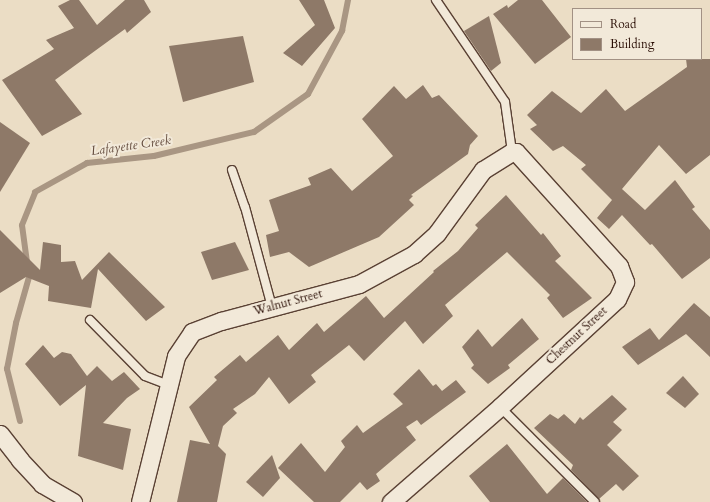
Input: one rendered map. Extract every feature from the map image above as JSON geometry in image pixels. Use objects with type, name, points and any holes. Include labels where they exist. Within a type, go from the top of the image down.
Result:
[{"type":"street","name":"Walnut Street","points":[[140,502],[176,356],[192,332],[221,321],[359,284],[414,254],[437,233],[483,170],[512,152]]},
{"type":"street","name":"Chestnut Street","points":[[391,502],[500,407],[617,299],[625,282],[619,266],[516,152],[512,152]]},
{"type":"street","points":[[0,434],[20,460],[42,484],[73,502]]},
{"type":"lane","points":[[436,0],[505,102],[512,152]]},
{"type":"lane","points":[[232,170],[257,248],[272,307]]},
{"type":"lane","points":[[90,320],[145,376],[170,385]]},
{"type":"lane","points":[[500,407],[595,502]]},
{"type":"building","points":[[70,0],[79,0],[97,25],[125,0],[144,0],[151,12],[127,33],[125,29],[55,80],[82,114],[42,136],[2,80],[54,49],[46,40],[74,28],[58,6]]},
{"type":"building","points":[[299,0],[324,0],[335,28],[302,66],[283,53],[315,25]]},
{"type":"building","points":[[518,0],[542,0],[571,37],[535,64],[493,14],[507,5],[508,8]]},
{"type":"building","points":[[489,16],[501,63],[491,71],[464,31]]},
{"type":"building","points":[[243,36],[254,82],[183,102],[169,46]]},
{"type":"building","points":[[710,59],[710,155],[686,174],[659,145],[622,189],[645,210],[675,180],[695,207],[692,209],[710,230],[710,258],[682,279],[652,244],[650,245],[622,215],[609,229],[597,218],[612,200],[581,169],[586,165],[563,146],[553,151],[530,129],[537,125],[527,115],[552,91],[581,113],[606,89],[625,111],[687,67],[686,60]]},
{"type":"building","points":[[423,85],[432,98],[439,95],[478,136],[470,145],[468,154],[411,195],[413,196],[409,200],[414,205],[379,237],[309,267],[289,252],[270,257],[266,235],[279,231],[269,200],[311,185],[308,178],[331,168],[352,191],[393,156],[362,119],[394,86],[406,99]]},
{"type":"building","points":[[0,122],[30,143],[0,192]]},
{"type":"building","points":[[506,195],[541,235],[543,233],[561,256],[555,261],[592,298],[563,318],[547,298],[550,295],[507,252],[445,305],[453,316],[423,344],[405,321],[364,361],[349,345],[311,375],[316,382],[289,404],[269,377],[255,394],[233,409],[237,413],[223,426],[218,446],[226,454],[217,502],[177,502],[190,440],[210,444],[189,407],[217,380],[214,377],[240,355],[246,362],[278,335],[289,350],[317,323],[324,332],[366,296],[384,318],[434,272],[433,271],[458,251],[478,228],[475,225]]},
{"type":"building","points":[[0,230],[40,270],[43,242],[61,245],[61,262],[75,261],[82,280],[109,252],[165,307],[146,321],[98,269],[91,308],[48,301],[49,286],[26,277],[0,293]]},
{"type":"building","points":[[235,242],[249,270],[212,280],[201,252]]},
{"type":"building","points":[[694,303],[710,317],[710,357],[686,334],[638,365],[622,347],[650,328],[659,340]]},
{"type":"building","points":[[522,318],[539,339],[508,365],[510,368],[488,384],[471,368],[474,365],[462,347],[478,329],[492,347]]},
{"type":"building","points":[[43,345],[54,358],[62,352],[71,354],[87,376],[97,366],[112,381],[124,372],[140,389],[127,398],[103,423],[131,429],[123,470],[78,456],[86,385],[60,406],[25,364]]},
{"type":"building","points":[[419,369],[433,386],[436,384],[442,391],[456,380],[466,392],[421,425],[417,420],[406,427],[416,440],[376,474],[380,481],[367,490],[360,482],[340,502],[314,502],[278,468],[301,443],[325,472],[345,447],[341,441],[357,425],[363,433],[403,404],[393,394]]},
{"type":"building","points":[[683,376],[699,394],[685,408],[666,393]]},
{"type":"building","points":[[612,395],[627,409],[613,422],[622,430],[607,445],[639,476],[623,491],[616,484],[599,499],[571,470],[573,465],[534,428],[550,414],[558,419],[564,414],[575,424],[580,417],[583,420]]},
{"type":"building","points":[[507,444],[547,494],[563,478],[587,502],[490,502],[469,476]]},
{"type":"building","points":[[272,455],[280,478],[263,497],[246,482]]},
{"type":"waterway","name":"Lafayette Creek","points":[[20,421],[7,369],[16,323],[29,277],[22,225],[35,192],[87,163],[154,156],[254,132],[308,94],[342,31],[348,0]]}]
